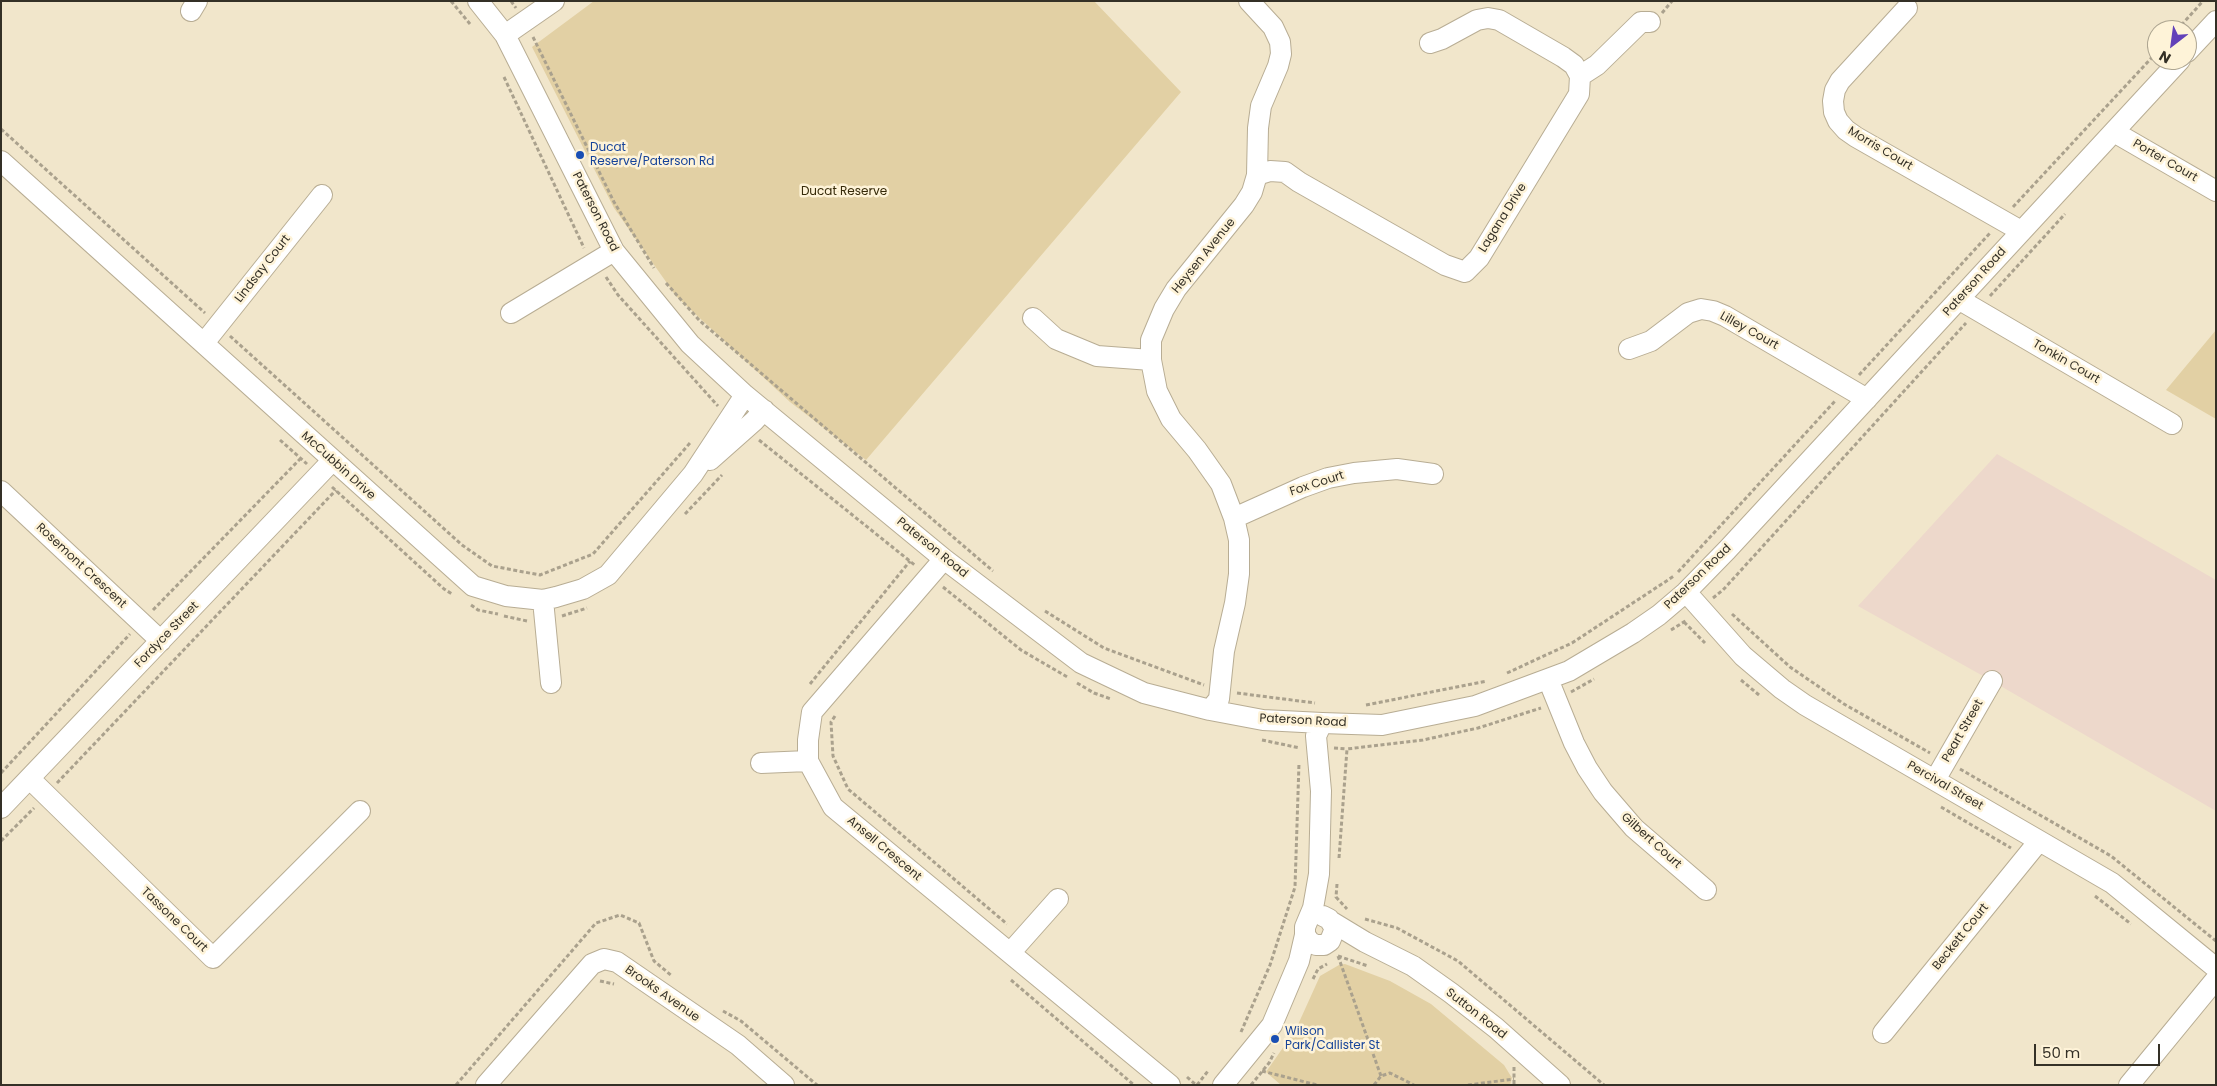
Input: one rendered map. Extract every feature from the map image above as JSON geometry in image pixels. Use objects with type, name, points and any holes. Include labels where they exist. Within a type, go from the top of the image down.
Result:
[{"type":"street","name":"Paterson Road","points":[[478,1],[505,35],[614,251],[690,344],[746,395],[944,559],[1081,663],[1144,693],[1210,710],[1263,720],[1322,723],[1382,725],[1475,706],[1569,671],[1633,633],[1686,592],[1960,300],[2021,231],[2171,70]]},
{"type":"street","points":[[505,35],[554,1]]},
{"type":"street","name":"Heysen Avenue","points":[[1210,710],[1208,696],[1215,688],[1235,603],[1240,574],[1240,540],[1221,484],[1197,450],[1171,419],[1157,391],[1151,360],[1151,340],[1164,309],[1176,289],[1244,205],[1252,192],[1258,175],[1258,128],[1261,106],[1278,66],[1280,42],[1272,27],[1249,1]]},
{"type":"street","name":"Morris Court","points":[[1908,8],[1840,81],[1835,90],[1833,101],[1834,112],[1838,121],[1856,137],[2021,231]]},
{"type":"street","points":[[1430,43],[1442,39],[1477,20],[1488,18],[1499,20],[1574,65],[1580,76],[1597,65],[1641,22],[1650,22]]},
{"type":"street","points":[[2197,41],[2216,21]]},
{"type":"street","name":"Lagana Drive","points":[[1258,175],[1268,181],[1299,182],[1445,265],[1465,272],[1479,258],[1579,94],[1580,76]]},
{"type":"street","name":"Porter Court","points":[[2114,132],[2216,191]]},
{"type":"street","name":"McCubbin Drive","points":[[1,161],[204,343],[326,468],[473,586],[506,596],[543,600],[583,589],[608,575],[693,474],[737,405],[746,395]]},
{"type":"street","name":"Lindsay Court","points":[[204,343],[322,195]]},
{"type":"street","points":[[511,314],[614,251]]},
{"type":"street","name":"Tonkin Court","points":[[1960,300],[2172,424]]},
{"type":"street","name":"Lilley Court","points":[[1629,349],[1651,341],[1678,320],[1700,309],[1725,316],[1867,399]]},
{"type":"street","points":[[1033,318],[1056,339],[1097,356],[1151,360]]},
{"type":"street","name":"McCubbin Drive","points":[[693,474],[764,410]]},
{"type":"street","name":"Fordyce Street","points":[[1,808],[326,468]]},
{"type":"street","name":"Fox Court","points":[[1234,518],[1302,487],[1354,472],[1397,469],[1433,474]]},
{"type":"street","name":"Rosemont Crescent","points":[[1,491],[161,641]]},
{"type":"street","name":"Ansell Crescent","points":[[944,559],[812,712],[808,740],[808,760],[833,807],[1017,946],[1175,1078]]},
{"type":"street","name":"Percival Street","points":[[1686,592],[1743,656],[1782,689],[1805,705],[2039,842],[2112,882],[2216,968]]},
{"type":"street","points":[[543,600],[551,683]]},
{"type":"street","name":"Gilbert Court","points":[[1548,679],[1574,743],[1587,768],[1603,792],[1634,828],[1706,890]]},
{"type":"street","name":"Peart Street","points":[[1935,780],[1992,681]]},
{"type":"street","points":[[1283,1002],[1329,948],[1310,942],[1319,924],[1321,791],[1316,736],[1322,723]]},
{"type":"street","points":[[761,763],[808,760]]},
{"type":"street","name":"Tassone Court","points":[[30,779],[213,958],[360,811]]},
{"type":"street","name":"Beckett Court","points":[[1883,1033],[2039,842]]},
{"type":"street","points":[[1017,946],[1058,899]]},
{"type":"street","points":[[1223,1085],[1272,1025],[1299,961],[1319,924]]},
{"type":"street","name":"Sutton Road","points":[[1319,924],[1380,960]]},
{"type":"street","name":"Sutton Road","points":[[1329,948],[1413,966],[1496,1028],[1550,1082]]},
{"type":"street","name":"Brooks Avenue","points":[[486,1085],[592,964],[604,959],[617,962],[738,1046],[784,1085]]},
{"type":"street","points":[[2129,1085],[2216,979]]},
{"type":"path","points":[[512,1],[525,21],[614,202],[655,271]]},
{"type":"path","points":[[2186,20],[2203,1]]},
{"type":"path","points":[[1502,675],[1572,643],[1674,576],[2147,63]]},
{"type":"path","points":[[1,129],[462,545],[492,566],[540,575],[593,554],[694,438]]},
{"type":"path","points":[[662,278],[700,321],[1001,578]]},
{"type":"path","points":[[279,438],[326,468],[336,490],[444,589],[453,594]]},
{"type":"path","points":[[682,517],[723,474]]},
{"type":"path","points":[[1,842],[336,490]]},
{"type":"path","points":[[810,685],[910,561]]},
{"type":"path","points":[[470,604],[478,610],[532,622],[582,611],[590,606]]},
{"type":"path","points":[[1039,607],[1104,648],[1215,688],[1318,703]]},
{"type":"path","points":[[1364,706],[1493,679]]},
{"type":"path","points":[[839,708],[831,722],[833,756],[848,789],[1017,946]]},
{"type":"path","points":[[1237,1037],[1242,1030],[1270,965],[1295,887],[1299,748]]},
{"type":"path","points":[[456,1085],[596,923],[620,915],[639,923],[654,961],[677,980]]},
{"type":"path","points":[[1329,948],[1380,960]]},
{"type":"path","points":[[1309,986],[1329,948]]},
{"type":"path","points":[[1329,948],[1381,1076]]},
{"type":"path","points":[[1007,977],[1134,1085]]},
{"type":"path","points":[[592,979],[612,982],[620,987]]},
{"type":"path","points":[[716,1007],[741,1021],[817,1085]]},
{"type":"path","points":[[1251,1085],[1278,1046]]},
{"type":"path","points":[[1506,1061],[1514,1068],[1514,1085]]},
{"type":"path","points":[[1175,1078],[1197,1085],[1214,1064]]},
{"type":"path","points":[[1262,1071],[1318,1085]]},
{"type":"path","points":[[1374,1085],[1381,1076],[1390,1072],[1414,1085]]},
{"type":"path","points":[[1468,1085],[1514,1079]]},
{"type":"shaded area","points":[[1997,454],[2216,580],[2216,811],[1992,681],[1858,606]]},
{"type":"green space","name":"Ducat Reserve","points":[[594,1],[1094,1],[1181,92],[866,460],[790,402],[676,296],[614,208],[532,47]]},
{"type":"green space","points":[[2216,330],[2216,419],[2166,390]]},
{"type":"green space","points":[[1345,964],[1390,981],[1431,1004],[1504,1065],[1512,1078],[1510,1085],[1281,1085],[1266,1072],[1296,1029],[1320,976],[1339,965]]},
{"type":"place","name":"Ducat Reserve/Paterson Rd","points":[[580,155]]},
{"type":"place","name":"Wilson Park/Callister St","points":[[1275,1039]]}]
